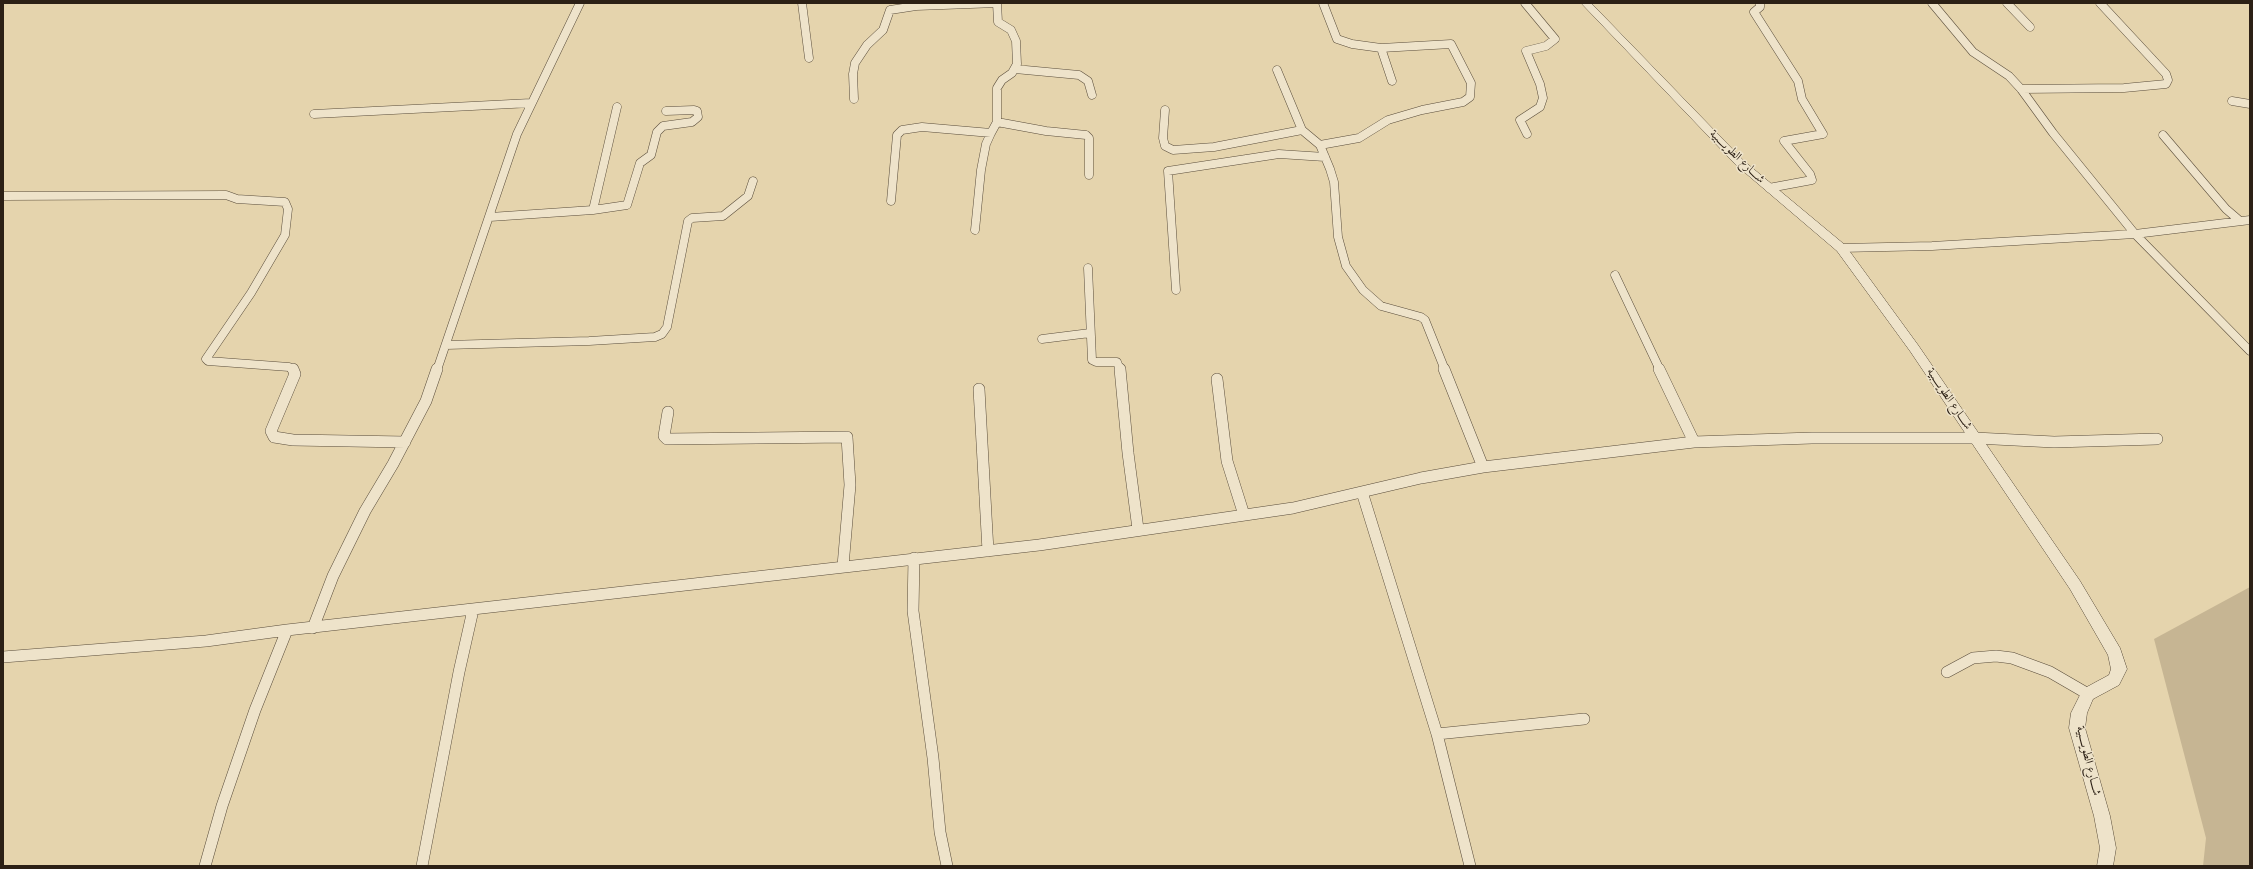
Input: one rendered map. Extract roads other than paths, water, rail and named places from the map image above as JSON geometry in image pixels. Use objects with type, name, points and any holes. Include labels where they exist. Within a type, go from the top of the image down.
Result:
[{"type":"street","points":[[313,628],[333,576],[365,511],[405,442],[426,401],[490,217],[517,134],[580,3]]},
{"type":"street","points":[[802,3],[809,58]]},
{"type":"street","points":[[854,99],[853,74],[855,63],[867,45],[883,30],[890,10],[916,6],[997,3],[998,22],[1011,30],[1016,41],[1017,64],[1015,69],[1002,80],[997,88],[997,122],[986,144],[981,170],[975,230]]},
{"type":"street","points":[[1320,145],[1359,138],[1388,120],[1422,110],[1463,102],[1470,97],[1471,83],[1450,44],[1381,48],[1377,46],[1352,44],[1336,39],[1323,3]]},
{"type":"street","points":[[1525,3],[1555,39],[1546,46],[1526,51],[1540,84],[1544,98],[1540,107],[1520,120],[1527,134]]},
{"type":"street","name":"شــــارع الطويــــبية","points":[[1586,3],[1740,163],[1841,248],[1914,348],[2075,585],[2115,653],[2119,669],[2114,680],[2088,694],[2079,713],[2077,728],[2102,816],[2108,848],[2105,866]]},
{"type":"street","points":[[1760,3],[1760,7],[1754,12],[1798,81],[1802,99],[1822,130],[1823,134],[1784,141],[1810,174],[1812,180],[1769,188]]},
{"type":"street","points":[[1932,3],[1973,52],[2009,76],[2021,89],[2053,133],[2135,234],[2250,351]]},
{"type":"street","points":[[2007,3],[2030,27]]},
{"type":"street","points":[[2021,89],[2124,88],[2166,84],[2168,80],[2166,74],[2100,3]]},
{"type":"street","points":[[1381,48],[1392,81]]},
{"type":"street","points":[[1015,69],[1079,75],[1088,81],[1092,95]]},
{"type":"street","points":[[1277,70],[1302,130],[1320,145],[1334,182],[1338,237],[1346,266],[1363,290],[1381,306],[1421,317],[1425,320],[1483,467]]},
{"type":"street","points":[[2232,101],[2250,104]]},
{"type":"street","points":[[314,114],[531,103]]},
{"type":"street","points":[[593,210],[617,107]]},
{"type":"street","points":[[490,217],[593,210],[626,205],[640,163],[651,155],[657,132],[663,126],[692,122],[698,117],[696,110],[666,111]]},
{"type":"street","points":[[1165,110],[1163,138],[1165,146],[1173,150],[1184,151],[1214,147],[1302,130]]},
{"type":"street","points":[[997,122],[1046,131],[1086,135],[1089,138],[1089,175]]},
{"type":"street","points":[[890,201],[897,135],[902,130],[922,127],[991,133]]},
{"type":"street","points":[[2163,135],[2226,209],[2240,221]]},
{"type":"street","points":[[1176,290],[1168,171],[1279,154],[1303,154],[1325,157]]},
{"type":"street","points":[[446,345],[589,341],[655,337],[662,334],[667,327],[688,221],[692,218],[723,216],[748,196],[753,181]]},
{"type":"street","points":[[3,196],[48,195],[82,197],[226,195],[237,199],[285,202],[288,209],[285,235],[251,293],[206,358],[208,361],[289,367],[293,369],[295,374],[271,431],[274,437],[292,440],[405,442]]},
{"type":"street","points":[[1841,248],[1932,246],[2135,234],[2250,220]]},
{"type":"street","points":[[1088,268],[1092,318],[1090,333],[1092,360],[1096,362],[1117,362],[1120,365],[1128,453],[1138,529]]},
{"type":"street","points":[[1615,275],[1694,442]]},
{"type":"street","points":[[1042,339],[1090,333]]},
{"type":"street","points":[[1217,379],[1227,461],[1244,515]]},
{"type":"street","points":[[979,389],[988,551]]},
{"type":"street","points":[[668,412],[664,436],[667,439],[847,437],[850,485],[843,566]]},
{"type":"street","points":[[3,658],[206,641],[287,630],[473,610],[843,566],[988,551],[1293,508],[1421,478],[1483,467],[1694,442],[1812,438],[1975,438],[2016,441],[2157,439]]},
{"type":"street","points":[[1362,492],[1436,734],[1470,866]]},
{"type":"street","points":[[914,558],[913,611],[933,758],[940,832],[947,866]]},
{"type":"street","points":[[422,866],[459,672],[473,610]]},
{"type":"street","points":[[205,866],[222,806],[255,710],[287,630]]},
{"type":"street","points":[[1947,672],[1973,658],[1996,656],[2012,658],[2050,672],[2088,694]]},
{"type":"street","points":[[1436,734],[1584,719]]}]
